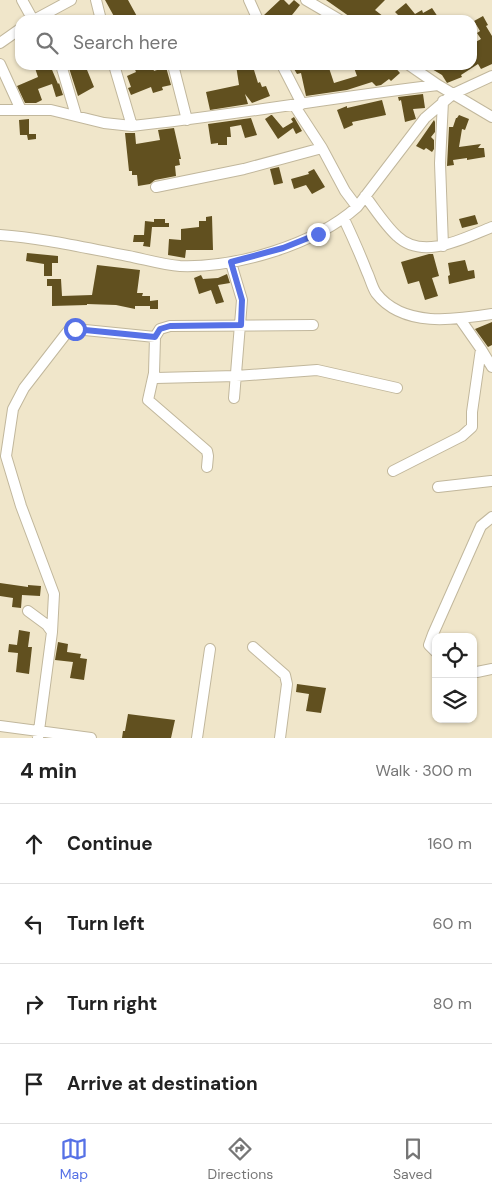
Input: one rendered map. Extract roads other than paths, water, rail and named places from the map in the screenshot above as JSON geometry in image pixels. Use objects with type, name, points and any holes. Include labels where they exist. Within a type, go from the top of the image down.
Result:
[{"type":"street","points":[[22,0],[35,15]]},
{"type":"street","points":[[45,15],[71,0]]},
{"type":"street","points":[[96,0],[100,15]]},
{"type":"street","points":[[248,0],[256,15]]},
{"type":"street","points":[[306,0],[332,15]]},
{"type":"street","points":[[0,43],[15,32]]},
{"type":"street","points":[[0,64],[21,110]]},
{"type":"street","points":[[62,70],[76,115]]},
{"type":"street","points":[[115,70],[132,126]]},
{"type":"street","points":[[174,70],[187,120]]},
{"type":"street","points":[[284,70],[298,104],[345,191],[357,207]]},
{"type":"street","points":[[416,70],[492,117]]},
{"type":"street","points":[[0,235],[28,237],[179,266],[231,262],[283,248],[318,234],[344,219],[357,207],[425,118],[453,94],[492,76]]},
{"type":"street","points":[[481,82],[492,87]]},
{"type":"street","points":[[0,110],[51,110],[104,123],[132,126],[187,120],[352,95],[438,85]]},
{"type":"street","points":[[443,101],[440,163],[443,246]]},
{"type":"street","points":[[156,187],[244,169],[322,148]]},
{"type":"street","points":[[365,196],[396,236],[408,244],[428,247],[443,246],[492,227]]},
{"type":"street","points":[[344,219],[376,292],[388,303],[405,314],[430,319],[460,319],[492,314]]},
{"type":"street","points":[[231,262],[242,300],[234,398]]},
{"type":"street","points":[[460,319],[482,349],[492,367]]},
{"type":"street","points":[[207,467],[207,451],[148,400],[154,373],[155,337],[160,329],[170,326],[313,325]]},
{"type":"street","points":[[39,734],[52,632],[54,594],[21,506],[6,456],[13,409],[24,388],[69,330],[155,337]]},
{"type":"street","points":[[393,471],[462,436],[472,427],[472,412],[482,349]]},
{"type":"street","points":[[154,373],[156,378],[236,376],[317,370],[397,388]]},
{"type":"street","points":[[438,487],[492,485]]},
{"type":"street","points":[[433,633],[481,526],[492,517]]},
{"type":"street","points":[[28,611],[47,625],[52,632]]},
{"type":"street","points":[[253,647],[285,674],[287,684],[280,738]]},
{"type":"street","points":[[197,738],[210,649]]},
{"type":"street","points":[[477,672],[492,669]]},
{"type":"street","points":[[0,726],[39,734],[91,738]]}]
